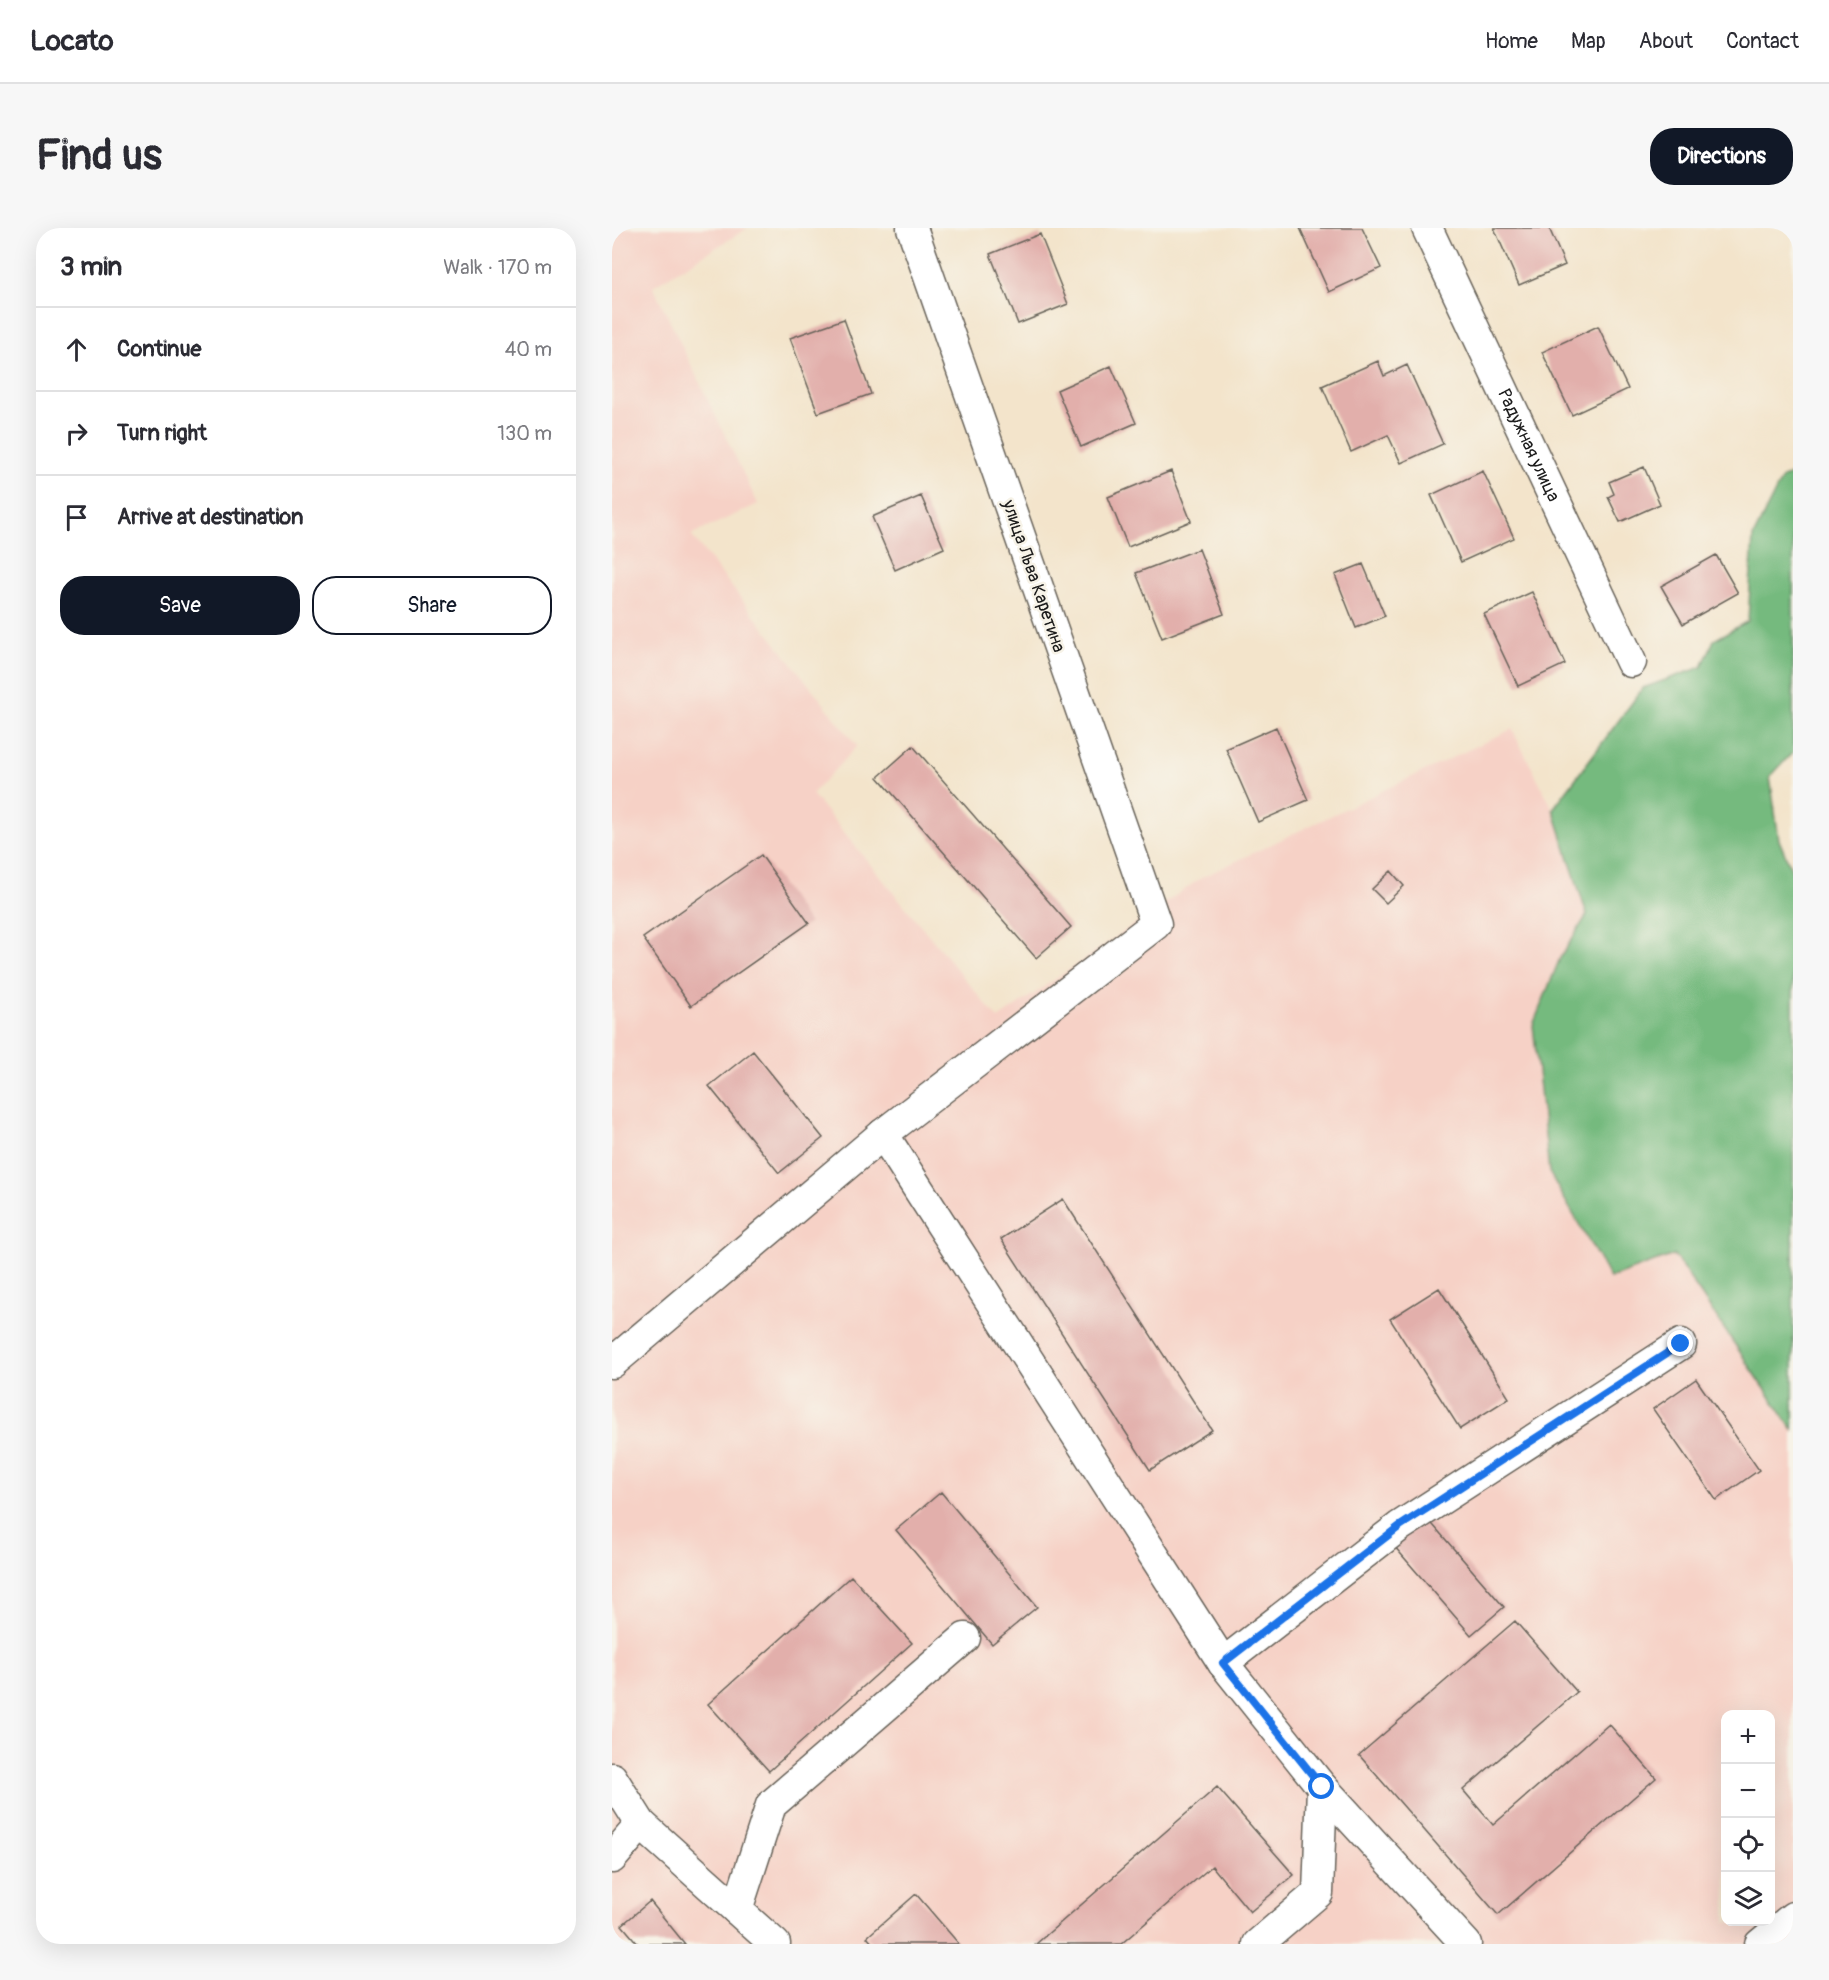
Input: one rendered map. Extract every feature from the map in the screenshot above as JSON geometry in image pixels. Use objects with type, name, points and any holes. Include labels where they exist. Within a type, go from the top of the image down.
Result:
[{"type":"street","name":"улица Льва Каретина","points":[[883,1134],[1156,924],[912,228]]},
{"type":"street","name":"Радужная улица","points":[[1428,228],[1631,662]]},
{"type":"street","points":[[612,1363],[883,1134],[1223,1663],[1322,1787],[1466,1944]]},
{"type":"street","points":[[1223,1663],[1400,1526],[1681,1344]]},
{"type":"street","points":[[736,1910],[771,1805],[965,1638]]},
{"type":"street","points":[[612,1778],[641,1824],[775,1944]]},
{"type":"street","points":[[1258,1944],[1318,1893],[1322,1787]]},
{"type":"street","points":[[612,1858],[641,1824]]},
{"type":"street","points":[[1760,1944],[1793,1917]]},
{"type":"shaded area","points":[[612,228],[748,228],[653,286],[758,504],[691,535],[857,746],[812,794],[998,1019],[1201,878],[1512,729],[1553,809],[1587,915],[1560,958],[1674,1254],[1793,1430],[1793,1944],[612,1944]]},
{"type":"green space","points":[[1793,474],[1793,752],[1770,777],[1779,840],[1793,873],[1793,1430],[1674,1255],[1610,1278],[1549,1172],[1533,1025],[1560,958],[1587,915],[1553,809],[1643,688],[1702,667],[1714,640],[1748,621],[1753,537],[1782,478]]},
{"type":"building","points":[[1300,228],[1362,228],[1381,268],[1329,292]]},
{"type":"building","points":[[1494,228],[1549,228],[1565,265],[1519,285]]},
{"type":"building","points":[[1040,234],[1068,304],[1018,324],[990,254]]},
{"type":"building","points":[[844,319],[871,394],[818,413],[790,338]]},
{"type":"building","points":[[1598,326],[1628,389],[1572,415],[1542,352]]},
{"type":"building","points":[[1378,361],[1384,376],[1407,365],[1443,444],[1401,463],[1388,435],[1351,452],[1322,386]]},
{"type":"building","points":[[1111,366],[1136,423],[1081,447],[1057,390]]},
{"type":"building","points":[[1644,467],[1660,504],[1620,522],[1608,497],[1614,494],[1609,482]]},
{"type":"building","points":[[1171,471],[1191,521],[1128,547],[1108,497]]},
{"type":"building","points":[[1483,471],[1514,538],[1461,562],[1431,495]]},
{"type":"building","points":[[921,496],[944,548],[895,570],[872,517]]},
{"type":"building","points":[[1199,549],[1224,614],[1162,638],[1136,573]]},
{"type":"building","points":[[1716,555],[1738,593],[1683,624],[1661,586]]},
{"type":"building","points":[[1363,564],[1385,616],[1356,628],[1335,575]]},
{"type":"building","points":[[1532,592],[1565,664],[1518,686],[1484,614]]},
{"type":"building","points":[[1276,727],[1308,800],[1258,822],[1226,749]]},
{"type":"building","points":[[913,746],[1071,927],[1036,958],[878,777]]},
{"type":"building","points":[[761,855],[809,923],[691,1006],[643,938]]},
{"type":"building","points":[[1391,871],[1404,886],[1386,903],[1372,889]]},
{"type":"building","points":[[753,1051],[823,1138],[779,1173],[709,1086]]},
{"type":"building","points":[[1063,1199],[1212,1430],[1150,1470],[1001,1239]]},
{"type":"building","points":[[1439,1288],[1509,1398],[1460,1429],[1390,1319]]},
{"type":"building","points":[[1696,1379],[1759,1470],[1716,1500],[1653,1409]]},
{"type":"building","points":[[941,1492],[1037,1607],[992,1644],[896,1530]]},
{"type":"building","points":[[1427,1518],[1504,1607],[1471,1635],[1394,1546]]},
{"type":"building","points":[[851,1576],[912,1643],[769,1771],[708,1704]]},
{"type":"building","points":[[1515,1621],[1577,1692],[1463,1790],[1493,1825],[1609,1724],[1656,1778],[1498,1915],[1359,1755]]},
{"type":"building","points":[[1217,1787],[1294,1875],[1250,1912],[1212,1866],[1121,1944],[1036,1944]]},
{"type":"building","points":[[916,1894],[959,1944],[873,1944],[867,1937]]},
{"type":"building","points":[[650,1901],[685,1944],[638,1944],[622,1925]]},
{"type":"route","points":[[1322,1787],[1223,1663],[1400,1526],[1681,1344]]}]
